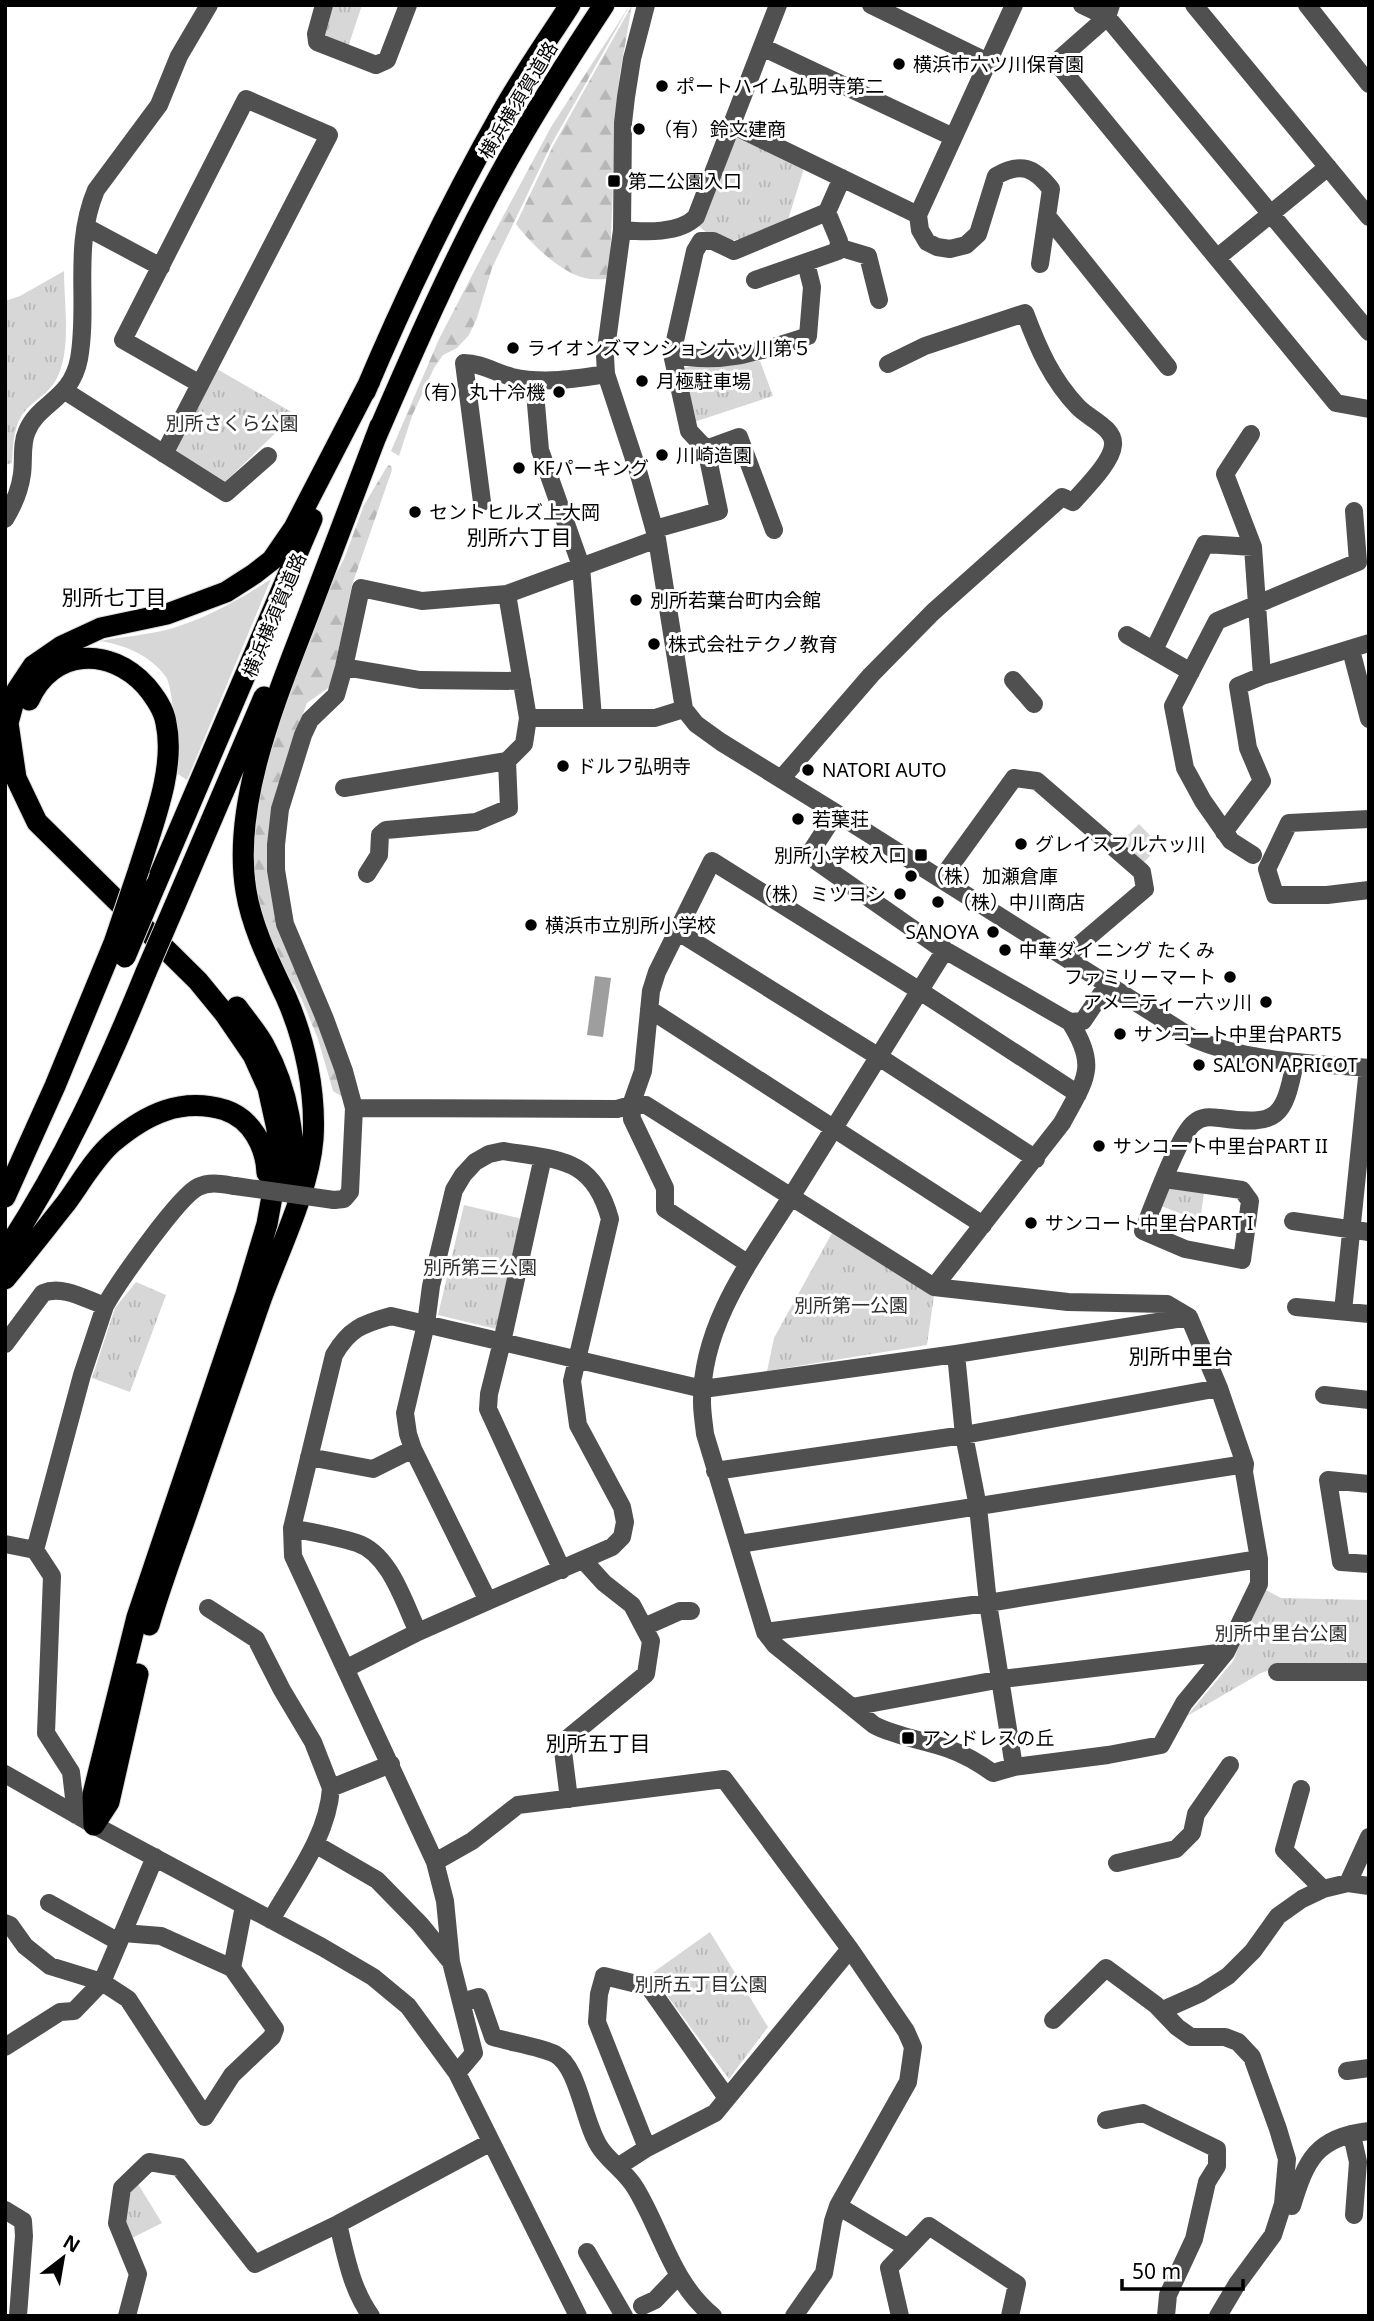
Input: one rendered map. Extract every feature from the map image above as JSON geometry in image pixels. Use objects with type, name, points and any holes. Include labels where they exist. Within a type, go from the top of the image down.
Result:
[{"type":"highway","name":"横浜横須賀道路","points":[[5,1200],[62,1097],[119,950],[155,886],[422,264],[502,111],[570,5]]},
{"type":"highway","name":"横浜横須賀道路","points":[[5,1252],[50,1179],[88,1106],[445,281],[498,177],[604,5]]},
{"type":"highway","points":[[267,1224],[277,1169],[277,1129],[268,1088],[253,1055],[198,981],[37,822],[16,778],[8,723],[18,690],[33,666],[62,646],[101,628],[167,614],[226,592],[272,560],[294,528],[370,381]]},
{"type":"highway","points":[[85,1820],[137,1617],[198,1459],[267,1258],[287,1231],[313,1142],[313,1107],[300,1040],[287,1001],[252,918],[245,890],[243,845],[250,792],[270,717],[380,426]]},
{"type":"highway","points":[[119,950],[139,869],[161,798],[168,755],[166,723],[156,698],[134,674],[114,662],[89,657],[63,663],[36,682],[19,729],[31,786],[55,825],[209,973],[265,1045],[283,1086],[293,1140],[294,1173],[287,1231]]},
{"type":"highway","points":[[5,1279],[110,1144],[139,1123],[171,1108],[202,1104],[229,1112],[249,1126],[264,1148],[267,1170],[267,1258]]},
{"type":"street","points":[[5,519],[20,481],[25,434],[33,420],[65,391],[78,362],[81,339],[80,266],[90,205],[96,190],[159,105],[179,56],[209,5]]},
{"type":"street","points":[[324,5],[316,34],[317,42],[376,65],[387,60],[408,5]]},
{"type":"street","points":[[646,5],[632,59],[623,123],[622,230],[605,356],[606,374],[656,534],[684,709],[696,723],[721,743],[941,878],[1174,1028],[1210,1046],[1240,1054],[1368,1068],[1360,1231],[1343,1311]]},
{"type":"street","points":[[622,230],[677,228],[696,217],[778,5]]},
{"type":"street","points":[[872,5],[988,62]]},
{"type":"street","points":[[1014,5],[918,215],[920,230],[927,242],[950,249],[966,245],[978,234],[996,176],[1011,167],[1026,168],[1040,175],[1051,189],[1040,264]]},
{"type":"street","points":[[1082,5],[1109,11],[1270,215],[1369,332]]},
{"type":"street","points":[[1194,5],[1369,217]]},
{"type":"street","points":[[1307,5],[1369,84]]},
{"type":"street","points":[[1109,11],[1056,62],[1336,403],[1369,409]]},
{"type":"street","points":[[762,47],[953,138]]},
{"type":"street","points":[[164,454],[329,135],[246,99],[123,340],[200,384]]},
{"type":"street","points":[[732,125],[918,215]]},
{"type":"street","points":[[1218,257],[1328,167]]},
{"type":"street","points":[[701,241],[713,241],[734,251],[827,212],[842,178]]},
{"type":"street","points":[[755,280],[838,251],[839,241],[827,212]]},
{"type":"street","points":[[1048,217],[1168,367]]},
{"type":"street","points":[[688,224],[701,241]]},
{"type":"street","points":[[86,228],[161,267]]},
{"type":"street","points":[[35,1550],[82,1375],[105,1306],[113,1290],[172,1210],[190,1192],[200,1186],[215,1183],[334,1200],[344,1199],[350,1192],[354,1108],[325,1019],[285,924],[276,870],[277,827],[290,772],[310,720],[336,695],[361,583],[422,601],[507,594],[719,511],[706,450],[689,431],[672,354],[695,251],[701,241]]},
{"type":"street","points":[[838,247],[868,256],[879,300]]},
{"type":"street","points":[[672,354],[694,359],[748,355],[808,336],[812,288],[806,264]]},
{"type":"street","points":[[781,779],[871,675],[933,612],[1062,497],[1073,502],[1111,456],[1114,442],[1108,431],[1079,409],[1060,387],[1049,369],[1025,313],[925,346],[888,364]]},
{"type":"street","points":[[482,506],[464,363],[473,363],[534,381],[572,380],[606,374]]},
{"type":"street","points":[[534,381],[540,450],[581,566],[593,718]]},
{"type":"street","points":[[65,391],[226,493],[268,456]]},
{"type":"street","points":[[1251,434],[1225,474],[1253,547],[1262,676]]},
{"type":"street","points":[[706,450],[739,437],[774,530]]},
{"type":"street","points":[[1253,855],[1231,841],[1203,801],[1185,768],[1173,706],[1217,621],[1358,562],[1354,510]]},
{"type":"street","points":[[1154,650],[1205,544],[1253,547]]},
{"type":"street","points":[[344,788],[507,761],[524,744],[528,718],[507,594]]},
{"type":"street","points":[[1126,635],[1191,672]]},
{"type":"street","points":[[1224,832],[1262,781],[1248,748],[1238,686],[1369,643]]},
{"type":"street","points":[[1351,650],[1369,719]]},
{"type":"street","points":[[344,667],[420,680],[522,681]]},
{"type":"street","points":[[1013,680],[1034,704]]},
{"type":"street","points":[[528,718],[655,718],[684,709]]},
{"type":"street","points":[[367,874],[379,855],[380,835],[386,830],[476,822],[509,808],[507,761]]},
{"type":"street","points":[[941,878],[1014,778],[1037,781],[1142,872],[1145,889],[1065,957]]},
{"type":"street","points":[[836,813],[812,850],[816,861],[945,950],[1070,1023],[1088,1058],[1088,1067],[1062,1123],[934,1287]]},
{"type":"street","points":[[1369,819],[1289,823],[1267,869],[1275,895],[1327,895],[1369,890]]},
{"type":"street","points":[[747,1264],[665,1209],[665,1188],[632,1119],[631,1105],[643,1071],[651,991],[657,972],[712,861],[920,991],[1077,1094]]},
{"type":"street","points":[[677,931],[879,1056],[1036,1159]]},
{"type":"street","points":[[354,1108],[617,1109],[646,1105],[791,1197],[934,1287],[1068,1302],[1167,1304],[1189,1317],[1219,1388],[1245,1464],[1244,1472],[1259,1559],[1259,1584],[1226,1652],[1184,1703],[1161,1745],[993,1773],[971,1758],[947,1748],[886,1732],[874,1725],[775,1645],[765,1632],[715,1471],[705,1434],[702,1402],[704,1373],[716,1329],[747,1264],[791,1197],[945,950]]},
{"type":"street","points":[[1070,1023],[1083,1021],[1108,984]]},
{"type":"street","points":[[649,1009],[983,1225]]},
{"type":"street","points":[[1165,1179],[1242,1190],[1250,1201],[1242,1260],[1185,1249],[1143,1231],[1165,1179],[1186,1130],[1195,1121],[1206,1117],[1250,1122],[1273,1116],[1288,1094],[1295,1062]]},
{"type":"street","points":[[347,1668],[418,1632],[584,1561],[612,1547],[622,1537],[625,1522],[622,1507],[578,1425],[572,1381],[610,1219],[603,1195],[591,1178],[572,1165],[503,1151],[489,1154],[475,1163],[463,1175],[454,1190],[405,1413],[413,1449],[488,1601]]},
{"type":"street","points":[[543,1157],[489,1394],[488,1409],[562,1570]]},
{"type":"street","points":[[1293,1221],[1360,1231]]},
{"type":"street","points":[[7,1339],[43,1293],[51,1290],[63,1291],[105,1306]]},
{"type":"street","points":[[1296,1307],[1369,1314]]},
{"type":"street","points":[[457,2073],[474,2053],[451,1962],[445,1901],[435,1862],[293,1556],[292,1528],[334,1355],[345,1337],[366,1323],[391,1316],[703,1389],[956,1354],[1189,1317]]},
{"type":"street","points":[[956,1354],[964,1434],[978,1507],[988,1603],[1014,1768]]},
{"type":"street","points":[[715,1471],[964,1434],[1219,1388]]},
{"type":"street","points":[[1324,1395],[1369,1400]]},
{"type":"street","points":[[309,1457],[373,1469],[413,1449]]},
{"type":"street","points":[[739,1544],[1245,1464]]},
{"type":"street","points":[[1369,1484],[1328,1480],[1341,1562],[1369,1564]]},
{"type":"street","points":[[292,1528],[359,1544],[377,1555],[392,1578],[418,1632]]},
{"type":"street","points":[[5,1544],[35,1550],[52,1576],[46,1733],[71,1772],[85,1820]]},
{"type":"street","points":[[765,1632],[988,1603],[1259,1559]]},
{"type":"street","points":[[569,1799],[562,1743],[646,1674],[651,1641],[632,1605],[604,1583],[584,1561]]},
{"type":"street","points":[[208,1608],[256,1639],[313,1742],[331,1788],[330,1806],[315,1844],[271,1920]]},
{"type":"street","points":[[643,1627],[680,1611],[691,1611]]},
{"type":"street","points":[[852,1707],[1002,1679],[1226,1652]]},
{"type":"street","points":[[1277,1672],[1369,1672]]},
{"type":"street","points":[[331,1788],[391,1764]]},
{"type":"street","points":[[1117,1863],[1176,1849],[1192,1833],[1196,1814],[1230,1765]]},
{"type":"street","points":[[5,1774],[322,1947],[373,1977],[408,2006],[457,2073],[578,2316]]},
{"type":"street","points":[[435,1862],[472,1841],[518,1805],[724,1779],[850,1949],[906,2031],[913,2047],[908,2081],[838,2206],[824,2273],[794,2316]]},
{"type":"street","points":[[1301,1789],[1284,1850],[1323,1889]]},
{"type":"street","points":[[1348,1882],[1369,1837]]},
{"type":"street","points":[[315,1844],[377,1880],[420,1924],[451,1962]]},
{"type":"street","points":[[5,2047],[60,2012],[74,2011],[102,1982],[155,1857]]},
{"type":"street","points":[[1163,2010],[1201,1993],[1228,1976],[1253,1951],[1278,1916],[1302,1899],[1323,1889],[1348,1882],[1369,1886]]},
{"type":"street","points":[[7,1925],[25,1946],[50,1966],[102,1982],[128,1999],[205,2117],[232,2075],[272,2038],[275,2029],[232,1968],[160,1936],[121,1938],[49,1903]]},
{"type":"street","points":[[232,1968],[244,1906]]},
{"type":"street","points":[[618,2166],[715,2113],[850,1949]]},
{"type":"street","points":[[1053,2020],[1106,1968],[1163,2010],[1177,2027],[1191,2037],[1225,2037],[1238,2042],[1252,2057],[1287,2159],[1283,2204],[1273,2235],[1237,2284],[1218,2316]]},
{"type":"street","points":[[647,2148],[597,2022],[599,1993],[604,1976],[649,1987],[726,2098]]},
{"type":"street","points":[[462,2002],[479,1997],[493,2037],[556,2054],[573,2074],[584,2113],[601,2148],[636,2188],[678,2276],[697,2303],[713,2316]]},
{"type":"street","points":[[1347,2071],[1369,2068]]},
{"type":"street","points":[[1106,2120],[1143,2113],[1217,2149],[1217,2166],[1207,2182],[1195,2239],[1168,2295],[1166,2316]]},
{"type":"street","points":[[1283,2204],[1292,2206],[1303,2170],[1312,2156],[1327,2144],[1360,2133],[1359,2204]]},
{"type":"street","points":[[127,2316],[138,2274],[117,2223],[122,2188],[149,2162],[179,2167],[255,2264],[338,2224],[491,2142]]},
{"type":"street","points":[[838,2206],[908,2248]]},
{"type":"street","points":[[5,2210],[23,2221],[24,2248],[18,2316]]},
{"type":"street","points":[[338,2224],[349,2272],[360,2301],[371,2316]]},
{"type":"street","points":[[900,2316],[889,2267],[929,2226],[1017,2284],[1010,2316]]},
{"type":"street","points":[[587,2252],[624,2316]]},
{"type":"street","points":[[642,2306],[655,2300],[678,2276]]},
{"type":"green space","points":[[331,5],[362,5],[348,47],[327,40],[323,34]]},
{"type":"green space","points":[[630,5],[551,145],[492,268],[469,335],[457,348],[443,355],[434,368],[412,416],[399,456],[391,451],[439,339],[551,127]]},
{"type":"green space","points":[[632,5],[616,113],[610,262],[607,279],[587,279],[556,264],[529,240],[516,224],[553,146]]},
{"type":"green space","points":[[736,135],[804,168],[788,220],[742,239],[719,239],[698,225]]},
{"type":"green space","points":[[64,271],[66,341],[61,368],[53,385],[19,420],[12,463],[5,465],[5,301],[20,296]]},
{"type":"green space","points":[[760,361],[773,396],[694,422],[679,368]]},
{"type":"green space","name":"別所さくら公園","points":[[217,369],[295,414],[225,482],[175,452]]},
{"type":"green space","points":[[388,465],[392,470],[352,585],[331,686],[307,703],[288,753],[273,819],[270,864],[344,1098],[333,1091],[318,1039],[294,984],[281,975],[258,913],[250,857],[268,753],[330,585],[344,559],[364,505]]},
{"type":"green space","points":[[271,579],[187,780],[178,774],[173,708],[166,677],[160,669],[136,652],[100,641],[158,632],[194,621],[221,609]]},
{"type":"green space","points":[[1139,824],[1160,846],[1141,865],[1119,844]]},
{"type":"green space","points":[[1170,1186],[1204,1193],[1200,1221],[1161,1206]]},
{"type":"green space","name":"別所第三公園","points":[[464,1205],[522,1219],[496,1329],[438,1315]]},
{"type":"green space","name":"別所第一公園","points":[[832,1233],[934,1295],[927,1345],[767,1371],[774,1338]]},
{"type":"green space","points":[[136,1282],[166,1295],[130,1392],[92,1378],[115,1308]]},
{"type":"green space","name":"別所中里台公園","points":[[1264,1589],[1281,1598],[1369,1600],[1369,1665],[1277,1668],[1261,1673],[1187,1716],[1234,1660],[1247,1621]]},
{"type":"green space","name":"別所五丁目公園","points":[[710,1932],[768,2027],[729,2079],[651,1974]]},
{"type":"green space","points":[[138,2184],[162,2223],[132,2238],[125,2224],[129,2192]]},
{"type":"shaded area","points":[[595,976],[611,978],[603,1037],[587,1035]]},
{"type":"place","name":"横浜市六ツ川保育園","points":[[899,64]]},
{"type":"place","name":"ポートハイム弘明寺第二","points":[[662,86]]},
{"type":"place","name":"（有）鈴文建商","points":[[639,129]]},
{"type":"place","name":"第二公園入口","points":[[614,181]]},
{"type":"place","name":"ライオンズマンション六ッ川第５","points":[[513,348]]},
{"type":"place","name":"月極駐車場","points":[[642,381]]},
{"type":"place","name":"（有）丸十冷機","points":[[559,392]]},
{"type":"place","name":"川崎造園","points":[[662,455]]},
{"type":"place","name":"KFパーキング","points":[[519,468]]},
{"type":"place","name":"セントヒルズ上大岡","points":[[415,512]]},
{"type":"place","name":"別所若葉台町内会館","points":[[636,600]]},
{"type":"place","name":"株式会社テクノ教育","points":[[654,644]]},
{"type":"place","name":"ドルフ弘明寺","points":[[563,766]]},
{"type":"place","name":"NATORI AUTO","points":[[808,770]]},
{"type":"place","name":"若葉荘","points":[[798,819]]},
{"type":"place","name":"グレイスフル六ッ川","points":[[1021,844]]},
{"type":"place","name":"別所小学校入口","points":[[921,855]]},
{"type":"place","name":"（株）加瀬倉庫","points":[[911,876]]},
{"type":"place","name":"（株）ミツヨシ","points":[[900,894]]},
{"type":"place","name":"（株）中川商店","points":[[938,902]]},
{"type":"place","name":"横浜市立別所小学校","points":[[531,925]]},
{"type":"place","name":"SANOYA","points":[[993,932]]},
{"type":"place","name":"中華ダイニング たくみ","points":[[1005,950]]},
{"type":"place","name":"ファミリーマート","points":[[1230,977]]},
{"type":"place","name":"アメニティー六ッ川","points":[[1266,1002]]},
{"type":"place","name":"サンコート中里台PART5","points":[[1120,1034]]},
{"type":"place","name":"SALON APRICOT","points":[[1199,1065]]},
{"type":"place","name":"サンコート中里台PART II","points":[[1099,1146]]},
{"type":"place","name":"サンコート中里台PART I","points":[[1031,1223]]},
{"type":"place","name":"アンドレスの丘","points":[[908,1738]]},
{"type":"district","name":"別所六丁目","points":[[519,538]]},
{"type":"district","name":"別所七丁目","points":[[114,598]]},
{"type":"district","name":"別所中里台","points":[[1181,1357]]},
{"type":"district","name":"別所五丁目","points":[[598,1744]]}]
